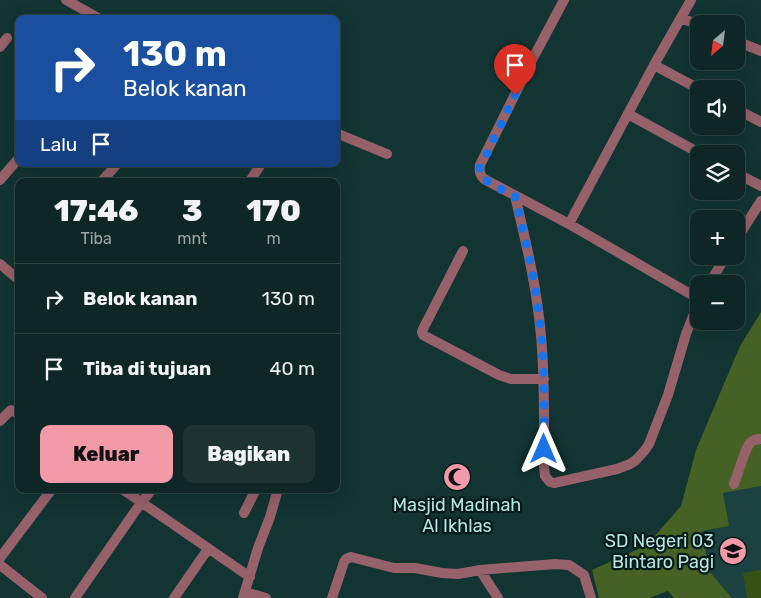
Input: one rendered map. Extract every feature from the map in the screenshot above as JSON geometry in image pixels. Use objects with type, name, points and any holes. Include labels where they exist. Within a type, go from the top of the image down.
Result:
[{"type":"street","points":[[66,0],[93,15]]},
{"type":"street","points":[[564,0],[532,60],[479,170],[480,175],[515,196],[570,224],[690,295]]},
{"type":"street","points":[[570,224],[691,0]]},
{"type":"street","points":[[681,18],[690,22]]},
{"type":"street","points":[[0,47],[7,38]]},
{"type":"street","points":[[745,45],[761,51]]},
{"type":"street","points":[[654,66],[690,84]]},
{"type":"street","points":[[628,114],[690,148]]},
{"type":"street","points":[[745,114],[761,122]]},
{"type":"street","points":[[340,135],[387,154]]},
{"type":"street","points":[[0,180],[15,163]]},
{"type":"street","points":[[105,178],[114,167]]},
{"type":"street","points":[[252,178],[260,167]]},
{"type":"street","points":[[745,177],[761,186]]},
{"type":"street","points":[[515,196],[534,279],[541,335],[544,379],[544,466],[545,476],[548,481],[554,483],[617,469],[630,464],[645,450],[668,395],[690,324]]},
{"type":"street","points":[[745,226],[761,201]]},
{"type":"street","points":[[463,251],[423,329],[423,335],[499,375],[511,379],[544,379]]},
{"type":"street","points":[[0,264],[15,276]]},
{"type":"street","points":[[0,421],[15,412]]},
{"type":"street","points":[[734,484],[746,450],[751,443],[761,439]]},
{"type":"street","points":[[0,558],[49,493]]},
{"type":"street","points":[[128,493],[250,578]]},
{"type":"street","points":[[75,598],[149,493]]},
{"type":"street","points":[[244,513],[254,493]]},
{"type":"street","points":[[266,598],[244,595],[277,493]]},
{"type":"street","points":[[174,598],[208,549]]},
{"type":"street","points":[[332,598],[344,562],[351,557],[394,568],[415,568],[458,574],[480,570],[554,564],[569,565],[584,575],[590,598]]},
{"type":"street","points":[[0,565],[42,598]]},
{"type":"street","points":[[480,570],[498,598]]},
{"type":"shaded area","name":"SD Negeri 03 Bintaro Pagi","points":[[761,486],[761,598],[732,598],[709,571],[702,531],[728,526],[723,493]]},
{"type":"green space","points":[[761,312],[761,486],[723,493],[729,526],[702,531],[709,571],[732,598],[674,598],[668,591],[649,598],[599,598],[592,570],[647,545],[681,506],[696,450],[740,346]]},
{"type":"green space","points":[[761,570],[761,598],[747,598],[743,573]]},
{"type":"place","name":"Masjid Madinah Al Ikhlas","points":[[457,477]]},
{"type":"place","name":"SD Negeri 03 Bintaro Pagi","points":[[733,551]]},
{"type":"route","points":[[515,95],[479,170],[480,175],[484,179],[515,196],[525,237],[534,279],[541,335],[544,379],[544,449]]}]
